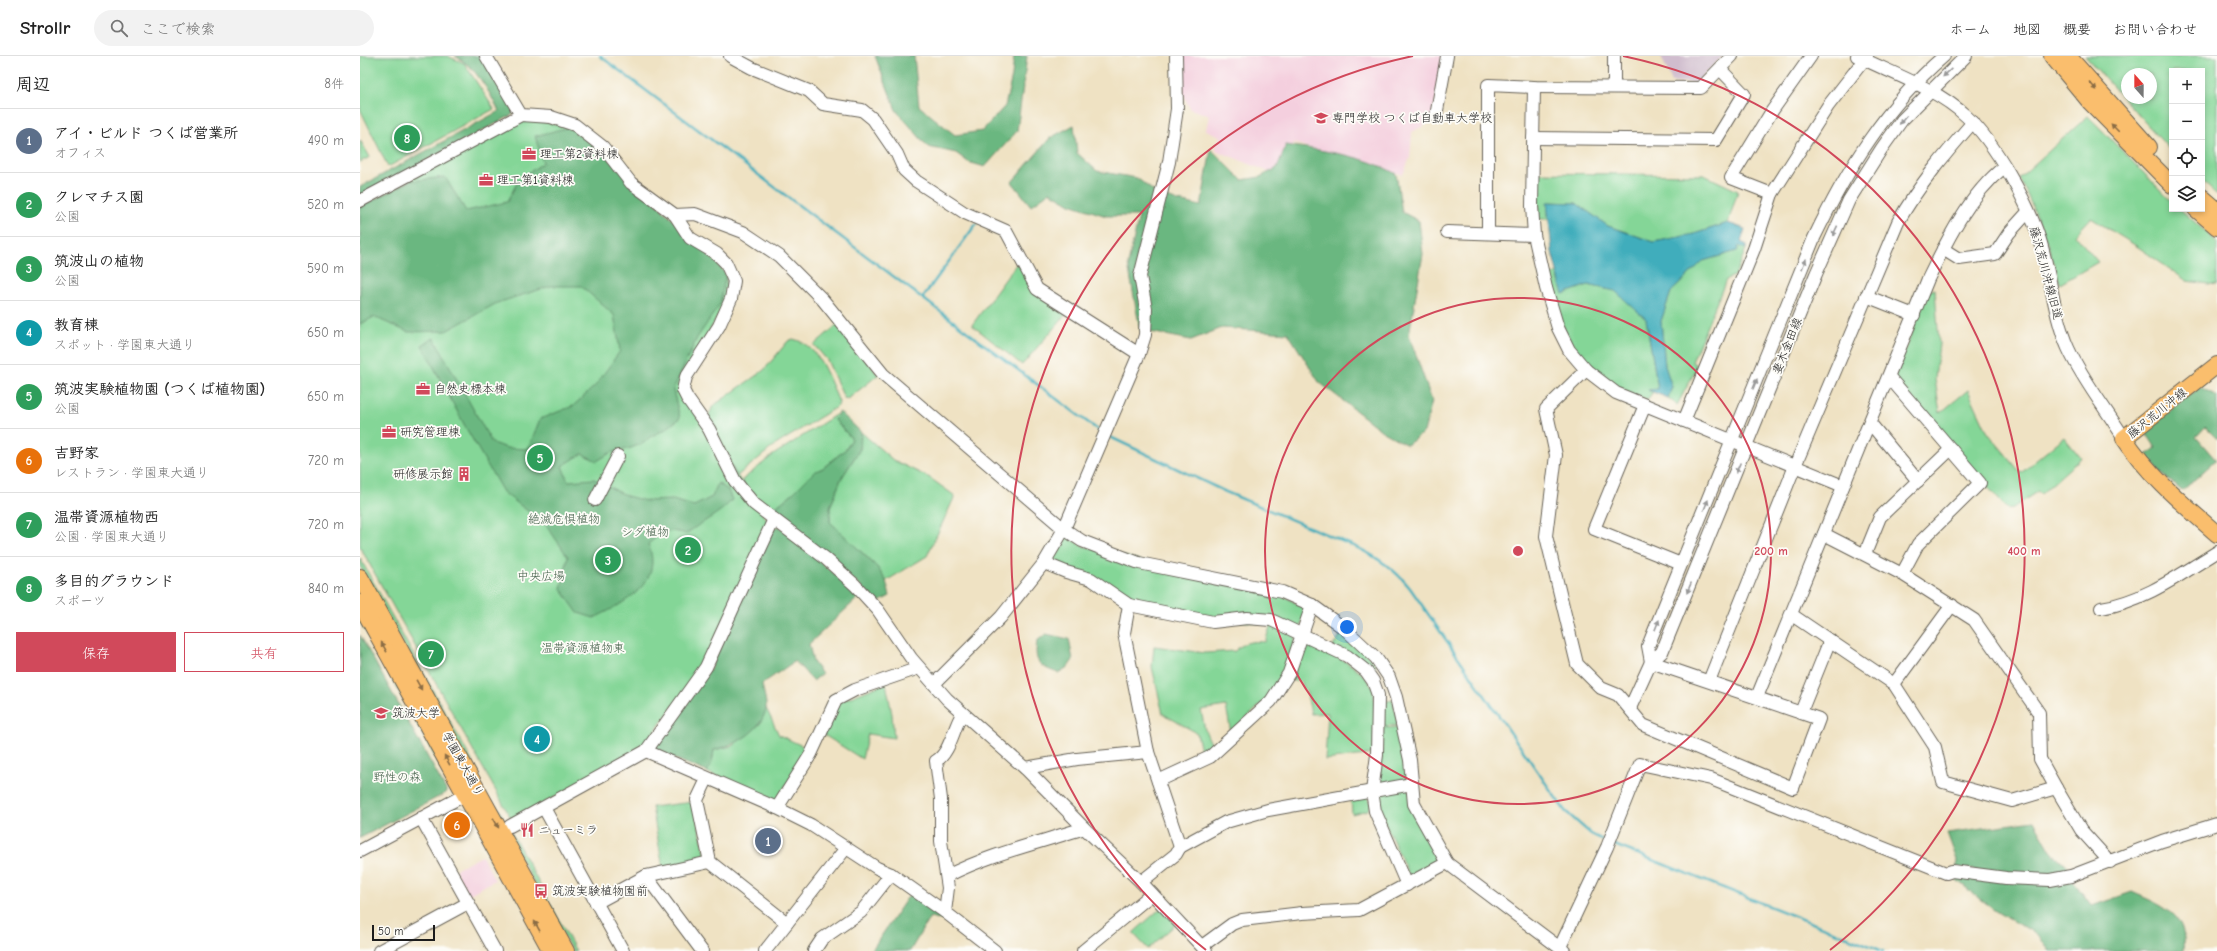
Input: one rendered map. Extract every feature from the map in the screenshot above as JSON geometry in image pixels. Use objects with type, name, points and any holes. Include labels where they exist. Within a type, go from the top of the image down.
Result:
[{"type":"main road","points":[[2052,56],[2090,102],[2169,182]]},
{"type":"main road","points":[[2068,56],[2140,139],[2169,167]]},
{"type":"main road","points":[[2205,200],[2217,210]]},
{"type":"main road","points":[[2200,212],[2217,227]]},
{"type":"main road","name":"藤沢荒川沖線","points":[[2217,364],[2124,438],[2146,469],[2217,534]]},
{"type":"main road","name":"学園東大通り","points":[[360,577],[472,792],[551,951]]},
{"type":"main road","name":"学園東大通り","points":[[360,603],[566,951]]},
{"type":"street","points":[[486,56],[521,115]]},
{"type":"street","points":[[730,56],[752,68],[809,91],[823,104],[862,110],[873,120],[897,154],[904,170],[916,181],[965,213],[1006,231],[1037,289],[1139,354]]},
{"type":"street","points":[[934,684],[1001,617],[1044,563],[1064,528],[1139,354],[1145,335],[1146,309],[1140,276],[1169,162],[1177,109],[1176,56]]},
{"type":"street","points":[[1436,116],[1447,56]]},
{"type":"street","points":[[1614,56],[1614,87]]},
{"type":"street","points":[[1488,233],[1488,84],[1534,87],[1701,88],[1732,56]]},
{"type":"street","points":[[1772,194],[1731,178],[1772,111],[1811,56]]},
{"type":"street","name":"妻木金田線","points":[[1651,662],[1648,646],[1814,238],[1838,189],[1869,139],[1914,84],[1944,56]]},
{"type":"street","name":"妻木金田線","points":[[1630,708],[1651,662],[1662,652],[1816,274],[1849,200],[1882,148],[1902,120],[1929,91],[1966,56]]},
{"type":"street","points":[[1684,420],[1754,249],[1772,194],[1828,106],[1863,57]]},
{"type":"street","name":"藤沢荒川沖線旧道","points":[[1863,57],[1929,91],[1956,108],[1973,122],[1987,139],[2028,212],[2040,240],[2059,322],[2068,348],[2124,438]]},
{"type":"street","points":[[1533,138],[1716,140],[1744,94],[1720,68]]},
{"type":"street","points":[[1534,87],[1534,235],[1546,288],[1558,328],[1569,350],[1586,370],[1616,392],[1843,486]]},
{"type":"street","points":[[360,201],[521,115],[551,117],[575,125],[603,147],[631,183],[675,216],[690,238],[717,254],[726,263],[734,281],[734,291],[719,326],[686,377],[683,390],[686,398],[709,429],[735,481],[754,504],[825,558],[855,585],[878,610],[919,668],[962,714],[1025,768],[1084,828],[1141,882],[1204,949],[1232,924],[1242,920],[1302,913],[1359,910],[1447,863]]},
{"type":"street","points":[[1709,681],[1866,296],[1898,222],[1912,198],[1939,160],[1973,122]]},
{"type":"street","points":[[1757,697],[1792,615],[1843,486],[1943,249],[1966,210],[2004,167]]},
{"type":"street","points":[[1943,249],[1959,259],[1995,254],[2009,233],[2028,212]]},
{"type":"street","points":[[675,216],[695,214],[743,232],[779,256],[823,300],[883,374],[1064,528],[1082,541],[1139,564],[1282,592],[1312,605],[1360,641],[1384,669],[1396,697],[1410,760],[1414,804],[1447,863],[1562,949],[1609,842],[1640,764],[1711,780],[1946,874],[1952,871],[2006,878],[2050,880],[2081,873],[2162,841],[2217,824]]},
{"type":"street","points":[[1447,232],[1534,235]]},
{"type":"street","points":[[1866,296],[1914,315]]},
{"type":"street","points":[[1586,370],[1546,409],[1556,455],[1546,536],[1577,664],[1601,688],[1618,695],[1643,725],[1793,788],[1819,719],[1651,662]]},
{"type":"street","points":[[1889,377],[1980,483],[1918,544],[1902,574]]},
{"type":"street","points":[[1645,405],[1594,529],[1681,564]]},
{"type":"street","points":[[1870,423],[1918,481]]},
{"type":"street","points":[[1865,554],[1880,517],[1951,449]]},
{"type":"street","points":[[596,500],[618,456]]},
{"type":"street","points":[[510,826],[646,751],[706,667],[774,519]]},
{"type":"street","points":[[1824,534],[1902,574],[1974,620],[2039,713],[2040,759],[2081,830],[2110,862]]},
{"type":"street","points":[[2101,608],[2120,605],[2172,580],[2217,552]]},
{"type":"street","points":[[1044,563],[1066,572],[1091,579],[1129,605],[1213,622],[1247,618],[1271,620],[1347,656],[1366,671],[1373,681],[1378,695],[1377,755],[1372,791],[1375,811],[1407,885]]},
{"type":"street","points":[[1129,605],[1124,633],[1148,752],[1180,847]]},
{"type":"street","points":[[1158,781],[1210,757],[1271,701],[1289,673],[1312,605]]},
{"type":"street","points":[[1894,684],[1952,605]]},
{"type":"street","points":[[1792,615],[1894,684],[1935,747],[1943,782],[2012,801],[2056,788]]},
{"type":"street","points":[[1801,712],[1830,640]]},
{"type":"street","points":[[777,808],[810,754],[836,700],[855,690],[919,668]]},
{"type":"street","points":[[945,912],[948,888],[941,841],[941,799],[936,761],[946,753],[955,725],[962,714]]},
{"type":"street","points":[[646,751],[707,779],[777,808],[811,825],[877,868],[891,874],[945,912],[995,951]]},
{"type":"street","points":[[1025,768],[1077,759],[1148,752]]},
{"type":"street","points":[[707,779],[697,800],[710,862],[787,923]]},
{"type":"street","points":[[1141,882],[1176,854],[1180,847],[1226,822],[1268,810],[1412,784]]},
{"type":"street","points":[[360,851],[472,792]]},
{"type":"street","points":[[544,808],[623,951]]},
{"type":"street","points":[[421,818],[494,951]]},
{"type":"street","points":[[947,876],[958,870],[1084,828]]},
{"type":"street","points":[[765,951],[846,848]]},
{"type":"street","points":[[596,903],[646,876],[710,862]]},
{"type":"street","points":[[814,951],[822,939],[861,912],[891,874]]},
{"type":"street","points":[[646,876],[702,951]]},
{"type":"street","points":[[1083,951],[1152,894]]},
{"type":"street","points":[[378,951],[468,903]]},
{"type":"shaded area","name":"専門学校 つくば自動車大学校","points":[[1179,56],[1444,56],[1432,121],[1412,132],[1410,158],[1403,174],[1378,170],[1294,143],[1279,176],[1215,150],[1220,136],[1206,130],[1209,115],[1190,109],[1183,94]]},
{"type":"shaded area","points":[[1661,56],[1723,56],[1696,83],[1672,82]]},
{"type":"shaded area","points":[[482,856],[495,880],[468,895],[455,870]]},
{"type":"green space","points":[[360,56],[447,56],[464,63],[494,109],[388,167],[360,109]]},
{"type":"green space","points":[[455,56],[480,56],[483,58],[514,111],[512,115],[360,196],[360,187],[499,111],[481,80],[469,66]]},
{"type":"green space","points":[[875,56],[914,56],[919,106],[955,135],[982,131],[1005,106],[1012,76],[1014,56],[1027,56],[1017,131],[985,167],[968,162],[956,153],[928,147],[896,110]]},
{"type":"green space","points":[[2085,56],[2217,56],[2217,195],[2205,184],[2205,68],[2169,68],[2169,149],[2128,104],[2157,104],[2157,68],[2121,68],[2121,96]]},
{"type":"green space","points":[[2088,116],[2169,199],[2169,212],[2183,212],[2217,242],[2217,285],[2187,281],[2138,247],[2091,218],[2075,235],[2098,262],[2060,284],[2042,230],[2019,178]]},
{"type":"green space","points":[[524,118],[569,127],[726,274],[728,296],[679,389],[769,523],[703,666],[640,751],[512,820],[360,547],[360,207]]},
{"type":"green space","points":[[1074,125],[1077,153],[1097,171],[1137,178],[1156,193],[1178,201],[1201,206],[1211,149],[1242,180],[1260,177],[1277,168],[1286,145],[1357,158],[1371,162],[1396,174],[1402,212],[1419,221],[1423,254],[1409,335],[1432,401],[1424,432],[1407,445],[1382,431],[1319,382],[1288,333],[1222,328],[1191,340],[1140,330],[1128,264],[1139,216],[1106,216],[1070,204],[1050,192],[1031,206],[1012,182],[1050,138]]},
{"type":"green space","points":[[569,127],[599,149],[708,253],[726,274],[720,304],[697,338],[673,390],[680,418],[666,429],[650,437],[644,443],[610,453],[597,461],[582,454],[562,466],[568,481],[594,479],[627,496],[646,501],[673,500],[694,506],[712,497],[718,483],[728,490],[732,500],[716,514],[686,534],[674,531],[665,532],[648,544],[652,558],[651,570],[646,581],[628,599],[594,618],[578,613],[561,589],[568,557],[547,526],[503,492],[466,428],[422,345],[434,338],[492,443],[507,448],[528,449],[540,419],[573,406],[595,386],[620,351],[614,315],[581,286],[551,286],[497,303],[446,331],[408,332],[374,317],[360,324],[360,207],[411,181],[445,177],[466,211],[507,202],[519,179],[543,163],[535,136]]},
{"type":"green space","points":[[360,140],[370,157],[360,162]]},
{"type":"green space","points":[[1536,173],[1704,175],[1738,191],[1728,223],[1694,234],[1654,242],[1608,226],[1576,203],[1548,202],[1548,219],[1539,219]]},
{"type":"green space","points":[[1739,246],[1746,249],[1735,275],[1726,280],[1692,362],[1698,366],[1677,405],[1668,398],[1672,387],[1665,366],[1661,321],[1671,292],[1703,261],[1737,251]]},
{"type":"green space","points":[[1017,263],[1067,313],[1022,365],[972,325]]},
{"type":"green space","points":[[1557,273],[1563,294],[1588,285],[1616,291],[1646,319],[1658,390],[1649,391],[1653,392],[1647,400],[1616,386],[1587,364],[1577,352],[1569,340],[1563,326],[1548,276]]},
{"type":"green space","points":[[1935,289],[1939,344],[1935,379],[1940,413],[1968,390],[1988,433],[2021,473],[2064,437],[2081,458],[2041,494],[2038,491],[2013,508],[2007,509],[1894,378],[1928,291]]},
{"type":"green space","points":[[839,323],[878,375],[848,399],[844,398],[827,360],[814,345]]},
{"type":"green space","points":[[793,339],[810,348],[817,356],[827,374],[839,402],[838,406],[774,446],[737,476],[707,419],[713,406],[764,370],[788,341]]},
{"type":"green space","points":[[2200,387],[2217,396],[2217,439],[2205,427],[2196,437],[2216,460],[2182,491],[2161,473],[2146,455],[2156,448],[2145,431]]},
{"type":"green space","points":[[840,412],[835,420],[852,439],[846,449],[823,468],[814,472],[776,507],[776,516],[749,493],[742,480],[773,455]]},
{"type":"green space","points":[[840,412],[861,432],[860,449],[841,479],[830,508],[830,522],[877,567],[886,581],[890,596],[879,602],[776,516],[776,507],[814,472],[823,468],[846,449],[852,439],[835,420]]},
{"type":"green space","points":[[861,432],[893,460],[930,478],[955,496],[927,556],[886,581],[877,567],[830,522],[830,508],[841,479],[860,449]]},
{"type":"green space","points":[[779,526],[860,596],[809,644],[813,662],[822,674],[813,681],[795,661],[762,684],[766,709],[759,724],[753,731],[738,741],[714,750],[712,762],[707,772],[654,750],[653,747],[710,669],[774,528]]},
{"type":"green space","points":[[1063,535],[1083,546],[1282,595],[1306,609],[1300,628],[1223,619],[1135,604],[1051,561]]},
{"type":"green space","points":[[360,558],[473,763],[470,765],[360,566]]},
{"type":"green space","points":[[360,613],[449,776],[446,777],[360,621]]},
{"type":"green space","points":[[1271,624],[1296,635],[1286,672],[1272,694],[1231,733],[1226,706],[1201,710],[1205,730],[1213,748],[1202,756],[1197,733],[1163,714],[1152,667],[1154,646],[1205,653],[1235,651],[1242,645],[1249,642],[1265,642]]},
{"type":"green space","points":[[1343,631],[1377,665],[1370,670],[1333,646]]},
{"type":"green space","points":[[1046,634],[1069,639],[1073,660],[1068,667],[1058,673],[1046,668],[1037,659],[1037,641]]},
{"type":"green space","name":"野性の森","points":[[360,635],[446,790],[446,793],[360,838]]},
{"type":"green space","points":[[1304,640],[1333,654],[1353,666],[1368,681],[1373,689],[1375,710],[1374,754],[1325,760],[1328,713],[1311,714],[1307,694],[1301,682],[1290,680]]},
{"type":"green space","points":[[886,683],[892,714],[894,738],[868,734],[862,759],[824,735],[838,702]]},
{"type":"green space","points":[[1393,700],[1398,725],[1381,726],[1382,702]]},
{"type":"green space","points":[[766,708],[779,735],[809,749],[775,802],[707,772],[712,762],[714,750],[732,746],[760,724]]},
{"type":"green space","points":[[1398,727],[1409,779],[1377,787],[1382,728]]},
{"type":"green space","points":[[1407,787],[1441,859],[1411,880],[1378,808],[1377,793]]},
{"type":"green space","points":[[1367,796],[1371,805],[1368,810],[1352,814],[1351,799]]},
{"type":"green space","points":[[693,802],[706,856],[703,860],[663,868],[652,807]]},
{"type":"green space","points":[[497,806],[576,951],[572,951],[493,808]]},
{"type":"green space","points":[[2034,821],[2051,851],[2072,871],[2049,875],[2011,876],[1956,867],[1957,860],[1947,833]]},
{"type":"green space","points":[[1952,874],[2072,880],[2092,906],[2132,892],[2170,912],[2182,928],[2184,951],[2050,951],[2038,936],[1994,910],[1953,877]]},
{"type":"green space","points":[[912,893],[945,916],[943,920],[930,917],[910,951],[871,951],[907,898]]},
{"type":"green space","points":[[1161,908],[1176,924],[1148,949],[1133,933]]},
{"type":"water","points":[[1547,202],[1576,203],[1608,226],[1654,242],[1694,234],[1728,223],[1745,229],[1741,242],[1747,245],[1746,249],[1739,246],[1737,251],[1703,261],[1671,292],[1661,321],[1665,366],[1672,387],[1668,398],[1648,390],[1658,389],[1646,319],[1615,291],[1588,285],[1563,294],[1552,252]]},
{"type":"waterway","points":[[600,56],[1102,433]]},
{"type":"waterway","points":[[923,297],[976,224]]},
{"type":"waterway","points":[[1108,436],[1226,492],[1356,547],[1378,559],[1392,569],[1410,588],[1565,811],[1591,834],[1605,841]]},
{"type":"waterway","points":[[1612,844],[1883,951]]},
{"type":"place","name":"専門学校 つくば自動車大学校","points":[[1321,118]]},
{"type":"place","name":"多目的グラウンド","points":[[407,138]]},
{"type":"place","name":"理工第2資料棟","points":[[529,154]]},
{"type":"place","name":"理工第1資料棟","points":[[486,180]]},
{"type":"place","name":"自然史標本棟","points":[[423,389]]},
{"type":"place","name":"研究管理棟","points":[[389,432]]},
{"type":"place","name":"筑波実験植物園 (つくば植物園)","points":[[540,458]]},
{"type":"place","name":"研修展示館","points":[[464,474]]},
{"type":"place","name":"クレマチス園","points":[[688,550]]},
{"type":"place","name":"筑波山の植物","points":[[608,560]]},
{"type":"place","name":"温帯資源植物西","points":[[431,654]]},
{"type":"place","name":"筑波大学","points":[[381,713]]},
{"type":"place","name":"教育棟","points":[[537,739]]},
{"type":"place","name":"吉野家","points":[[457,825]]},
{"type":"place","name":"ニューミラ","points":[[527,830]]},
{"type":"place","name":"アイ・ビルド つくば営業所","points":[[768,841]]},
{"type":"place","name":"筑波実験植物園前","points":[[541,891]]},
{"type":"park label","name":"絶滅危惧植物","points":[[564,519]]},
{"type":"park label","name":"シダ植物","points":[[645,532]]},
{"type":"park label","name":"中央広場","points":[[541,576]]},
{"type":"park label","name":"温帯資源植物東","points":[[583,648]]}]
